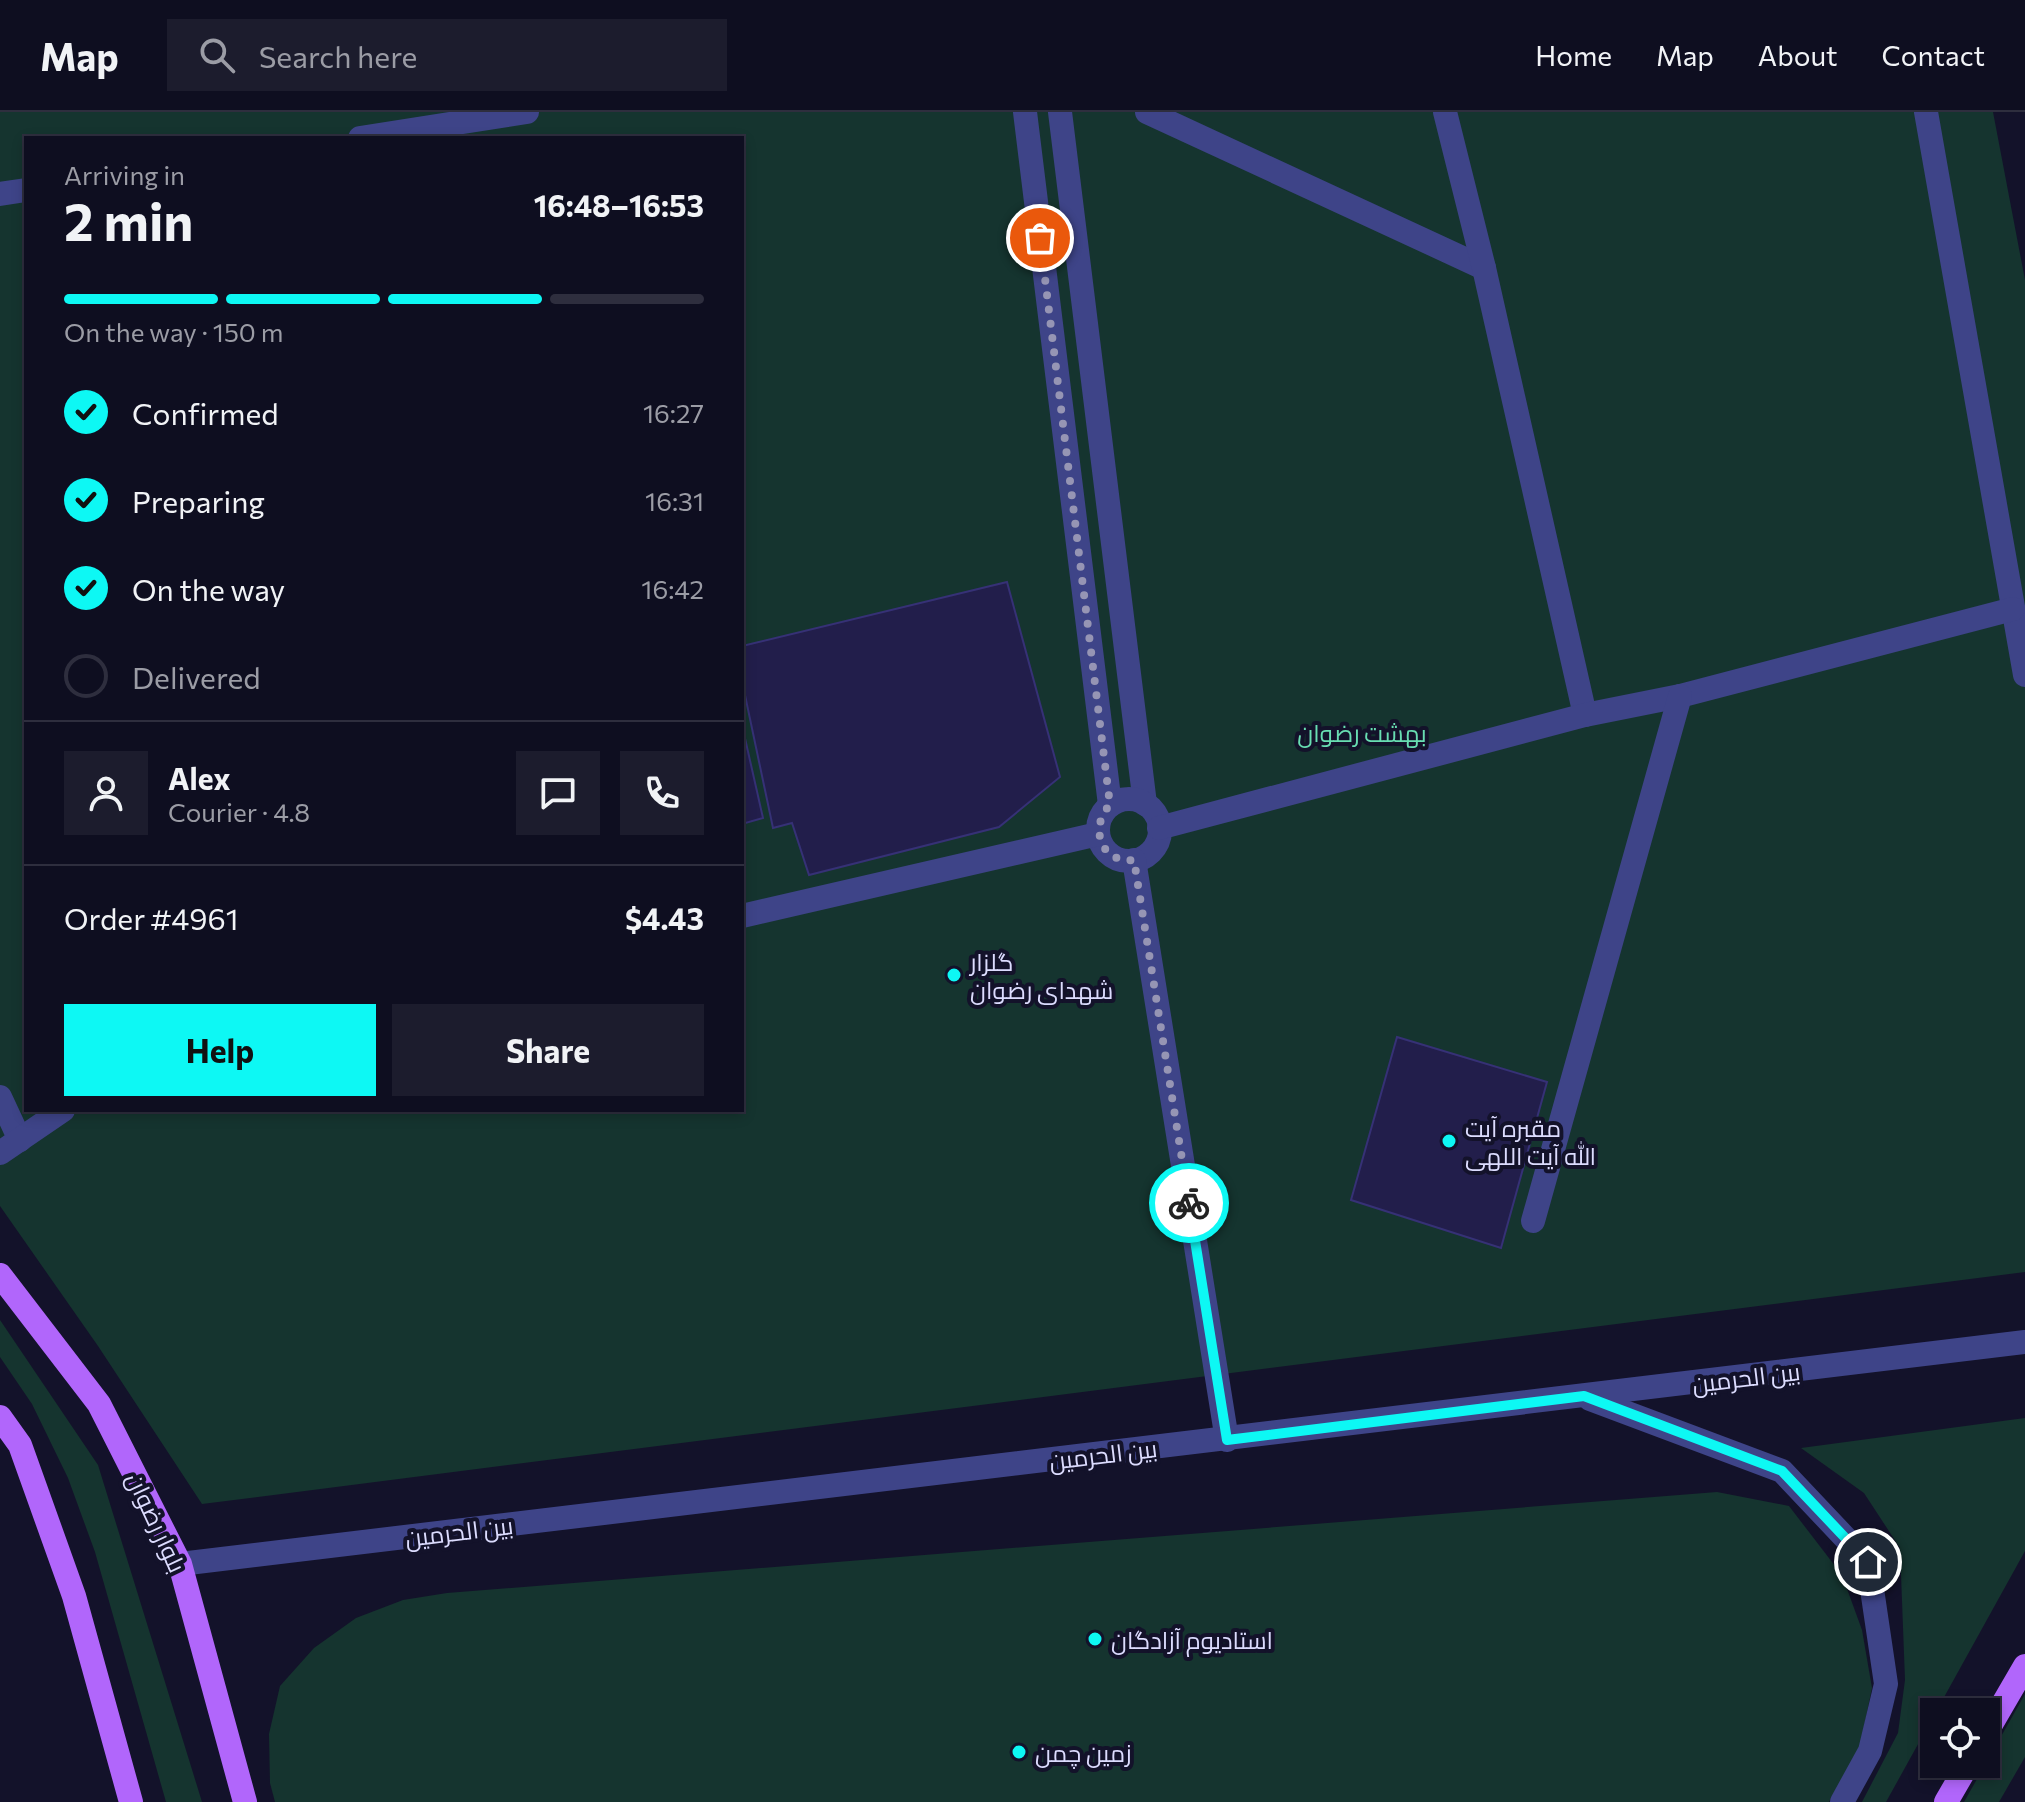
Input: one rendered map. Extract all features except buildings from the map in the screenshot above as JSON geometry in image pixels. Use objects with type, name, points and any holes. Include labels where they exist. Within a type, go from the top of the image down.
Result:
[{"type":"main road","name":"بلوار رضوان","points":[[0,1275],[99,1404],[180,1564],[245,1802]]},
{"type":"main road","points":[[0,1417],[20,1445],[74,1596],[131,1802]]},
{"type":"main road","points":[[2000,1709],[2025,1666]]},
{"type":"main road","points":[[1946,1802],[1960,1778]]},
{"type":"street","points":[[373,136],[527,112]]},
{"type":"street","points":[[1025,112],[1110,805]]},
{"type":"street","points":[[1060,112],[1145,804]]},
{"type":"street","points":[[1147,112],[1484,268]]},
{"type":"street","points":[[1445,112],[1484,268],[1585,715]]},
{"type":"street","points":[[1926,112],[2025,675]]},
{"type":"street","points":[[0,194],[24,190]]},
{"type":"street","points":[[1159,828],[1585,715],[1680,696],[2013,609]]},
{"type":"street","points":[[1533,1221],[1680,696]]},
{"type":"street","points":[[1125,799],[1145,804],[1152,809],[1159,828],[1154,847],[1147,855],[1134,860],[1117,858],[1108,852],[1098,834],[1101,815],[1110,805],[1125,799]]},
{"type":"street","points":[[744,916],[1098,834]]},
{"type":"street","points":[[1134,860],[1227,1440]]},
{"type":"street","points":[[0,1097],[10,1147],[60,1112]]},
{"type":"street","name":"بین الحرمین","points":[[180,1564],[2025,1342]]},
{"type":"street","points":[[1584,1396],[1782,1471],[1868,1562],[1886,1684],[1870,1751],[1842,1802]]},
{"type":"green space","name":"بهشت رضوان","points":[[0,112],[1993,112],[2025,280],[2025,1272],[202,1504],[98,1346],[0,1206]]},
{"type":"green space","points":[[0,1320],[98,1465],[202,1802],[166,1802],[95,1552],[68,1478],[32,1404],[0,1357]]},
{"type":"green space","points":[[2025,1418],[2025,1551],[1944,1698],[1920,1698],[1920,1741],[1886,1802],[1862,1802],[1898,1733],[1905,1680],[1900,1548],[1864,1493],[1801,1448]]},
{"type":"green space","name":"استادیوم آزادگان","points":[[1717,1492],[1789,1506],[1842,1575],[1862,1630],[1872,1688],[1860,1746],[1829,1802],[275,1802],[270,1783],[269,1734],[280,1686],[314,1648],[356,1618],[403,1600],[447,1593]]},
{"type":"green space","points":[[2025,1694],[2025,1757],[1999,1802],[1964,1802],[1978,1778],[2000,1778],[2000,1738]]},
{"type":"way so far","points":[[1040,238],[1110,805],[1101,815],[1098,834],[1108,852],[1117,858],[1134,860],[1189,1203]]},
{"type":"place","name":"گلزار شهدای رضوان","points":[[954,975]]},
{"type":"place","name":"مقبره آیت الله آیت اللهی","points":[[1449,1141]]},
{"type":"place","name":"استادیوم آزادگان","points":[[1095,1639]]},
{"type":"place","name":"زمین چمن","points":[[1019,1752]]},
{"type":"route","points":[[1189,1203],[1227,1440],[1584,1396],[1782,1471],[1868,1562]]}]
